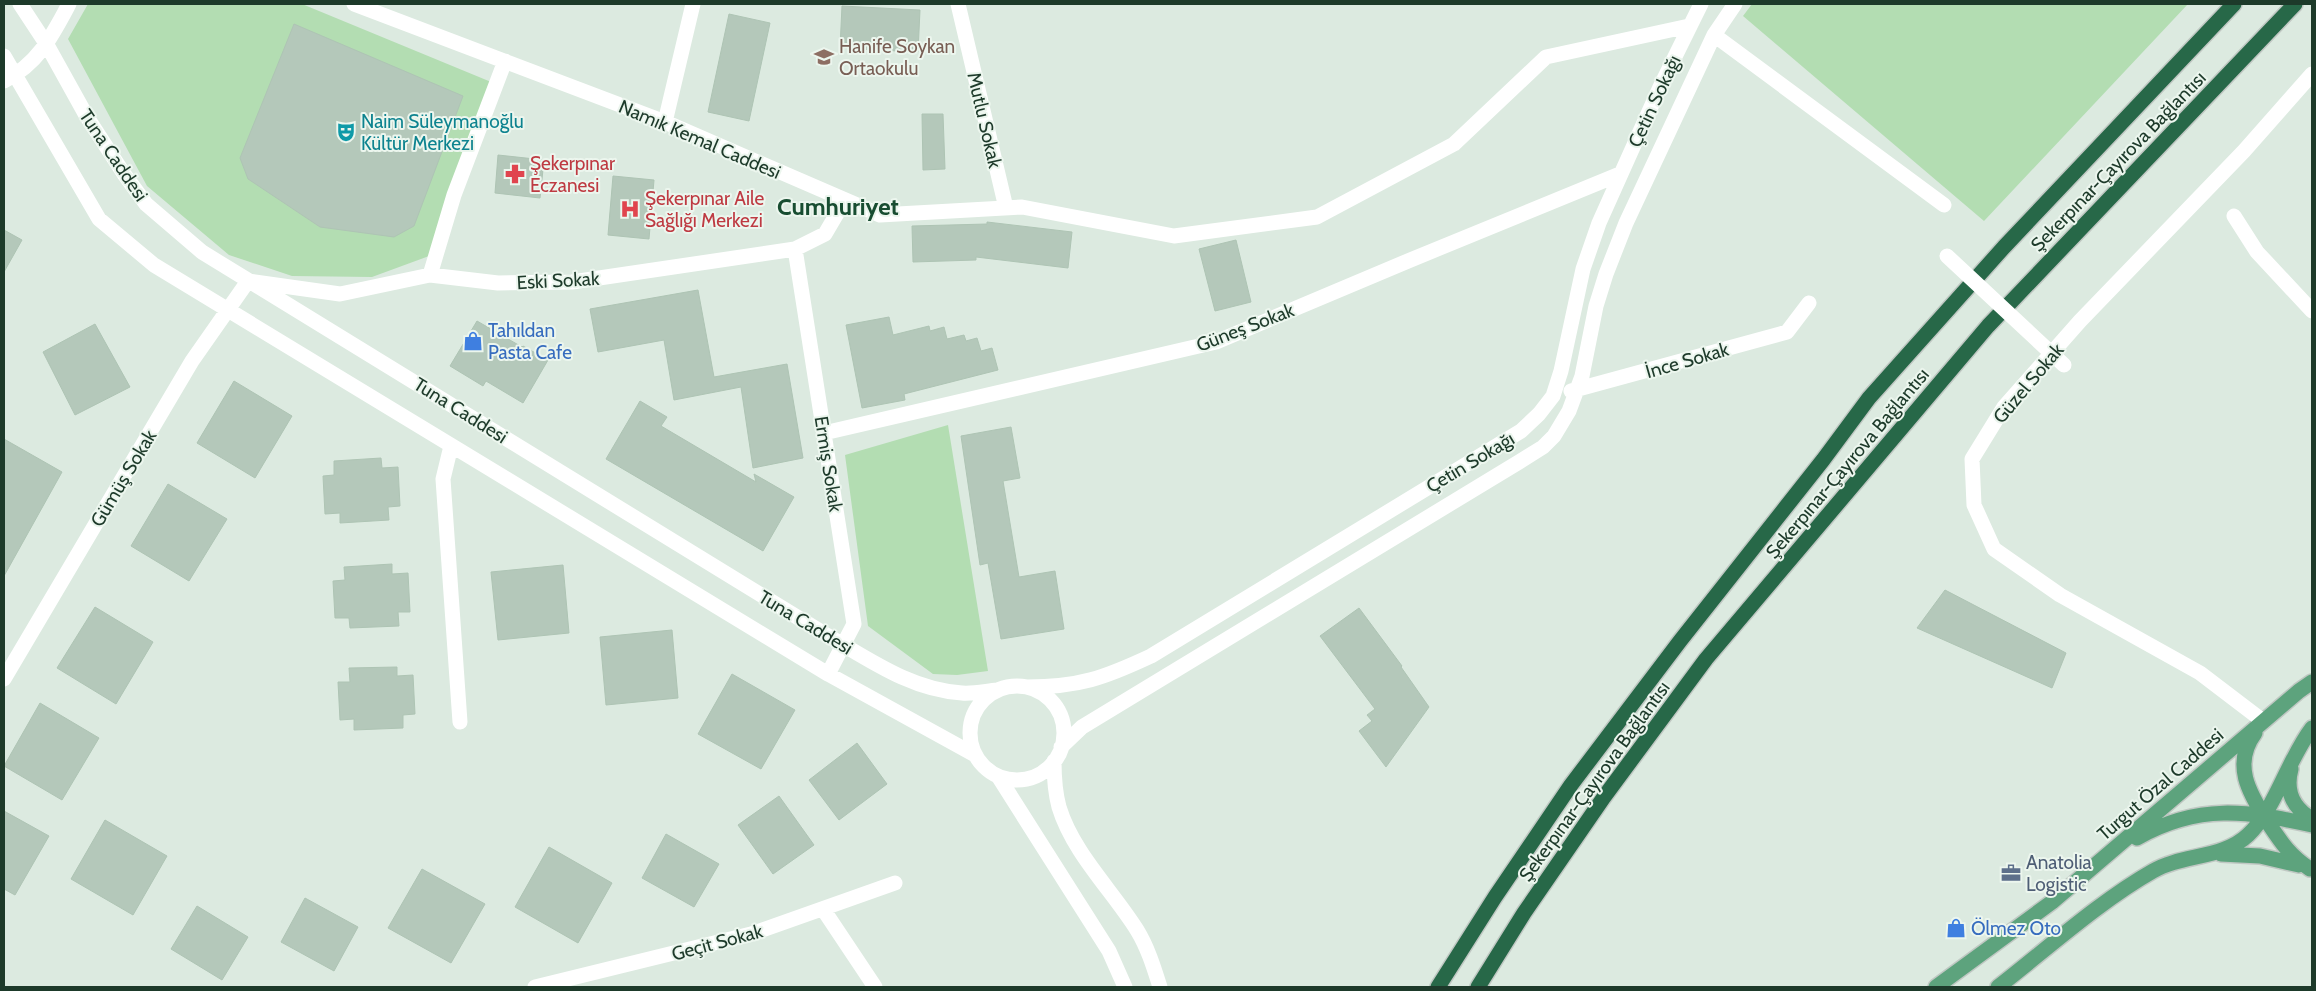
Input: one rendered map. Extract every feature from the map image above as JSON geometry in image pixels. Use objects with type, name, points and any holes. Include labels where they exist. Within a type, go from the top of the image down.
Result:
[{"type":"highway","points":[[2197,41],[2225,4]]},
{"type":"highway","name":"Şekerpınar-Çayırova Bağlantısı","points":[[1438,987],[1495,897],[1571,784],[1680,641],[1823,460],[1868,398],[2004,247],[2234,4]]},
{"type":"highway","name":"Şekerpınar-Çayırova Bağlantısı","points":[[1478,987],[1524,913],[1604,797],[1706,659],[1798,554],[1882,450],[1988,326],[2293,6]]},
{"type":"main road","name":"Turgut Özal Caddesi","points":[[1936,987],[2052,902],[2263,721],[2312,682]]},
{"type":"main road","points":[[2263,721],[2250,739],[2244,767],[2245,781],[2250,795],[2287,851],[2311,869]]},
{"type":"main road","points":[[1998,987],[2130,885],[2156,870],[2230,847],[2240,842],[2252,830],[2263,814],[2295,753],[2312,728]]},
{"type":"main road","points":[[2295,753],[2288,778],[2290,794],[2296,806],[2312,819]]},
{"type":"main road","points":[[2102,861],[2151,830],[2189,817],[2231,812],[2263,814],[2312,825]]},
{"type":"main road","points":[[2197,856],[2222,854],[2260,856],[2276,858],[2311,869]]},
{"type":"street","name":"Tuna Caddesi","points":[[20,4],[47,45],[87,117],[146,204],[202,252],[843,645],[910,683],[964,694],[997,690]]},
{"type":"street","points":[[10,78],[47,45],[69,4]]},
{"type":"street","name":"Namık Kemal Caddesi","points":[[354,4],[665,122],[880,215],[1022,206],[1174,236],[1316,217],[1454,144],[1546,57],[1689,26]]},
{"type":"street","points":[[665,122],[693,4]]},
{"type":"street","name":"Mutlu Sokak","points":[[958,4],[1006,208]]},
{"type":"street","points":[[1689,26],[1701,4]]},
{"type":"street","points":[[1061,747],[1082,728],[1543,447],[1562,424],[1582,376],[1596,306],[1626,222],[1714,35],[1735,4]]},
{"type":"street","name":"Çetin Sokağı","points":[[1027,687],[1055,687],[1080,684],[1116,672],[1151,656],[1521,431],[1539,414],[1553,396],[1561,371],[1583,269],[1620,174],[1689,26]]},
{"type":"street","points":[[1714,35],[1944,205]]},
{"type":"street","name":"Tuna Caddesi","points":[[4,56],[10,78],[100,219],[154,266],[828,674],[975,755]]},
{"type":"street","points":[[430,275],[454,195],[506,61]]},
{"type":"street","name":"Güzel Sokak","points":[[2263,721],[2200,673],[2060,595],[1994,549],[1974,505],[1972,459],[2004,406],[2080,321],[2244,151],[2312,74]]},
{"type":"street","name":"Güneş Sokak","points":[[824,433],[1216,342],[1620,174]]},
{"type":"street","name":"Eski Sokak","points":[[248,281],[340,294],[430,275],[498,284],[572,282],[795,250],[825,234],[845,200]]},
{"type":"street","points":[[2234,216],[2257,252],[2312,312]]},
{"type":"street","name":"Ermiş Sokak","points":[[795,250],[854,624],[828,674]]},
{"type":"street","points":[[1947,256],[2064,365]]},
{"type":"street","name":"Gümüş Sokak","points":[[4,679],[192,361],[248,281]]},
{"type":"street","name":"İnce Sokak","points":[[1553,396],[1787,332],[1809,303]]},
{"type":"street","points":[[451,446],[443,479],[460,722]]},
{"type":"street","points":[[1012,686],[1027,687],[1042,692],[1053,703],[1061,717],[1064,732],[1061,747],[1054,761],[1042,772],[1028,778],[1012,779],[998,776],[985,767],[975,755],[970,741],[970,726],[975,711],[984,699],[997,690],[1012,686]]},
{"type":"street","points":[[1054,761],[1059,807],[1068,829],[1079,849],[1137,930],[1169,987]]},
{"type":"street","points":[[998,776],[1109,951],[1124,987]]},
{"type":"street","name":"Geçit Sokak","points":[[535,987],[582,982],[751,934],[895,883]]},
{"type":"street","points":[[823,909],[875,987]]},
{"type":"street","points":[[1097,934],[1110,960],[1115,987]]},
{"type":"street","points":[[1145,945],[1160,987]]},
{"type":"green space","points":[[88,4],[302,4],[496,84],[440,252],[372,277],[292,276],[229,255],[147,186],[68,39]]},
{"type":"green space","points":[[1752,4],[2188,4],[1984,221],[1743,16]]},
{"type":"green space","points":[[948,425],[988,671],[957,675],[933,674],[868,626],[845,455]]},
{"type":"building","points":[[842,6],[920,10],[918,52],[840,48]]},
{"type":"building","points":[[729,14],[770,23],[749,121],[708,112]]},
{"type":"building","points":[[294,24],[463,96],[414,226],[394,237],[320,227],[248,179],[240,158]]},
{"type":"building","points":[[922,114],[943,114],[945,169],[923,170]]},
{"type":"building","points":[[498,155],[544,160],[540,198],[495,193]]},
{"type":"building","points":[[613,176],[654,180],[649,239],[608,235]]},
{"type":"building","points":[[987,222],[1072,232],[1068,268],[976,257],[976,260],[913,262],[912,226],[987,224]]},
{"type":"building","points":[[4,230],[22,240],[4,272]]},
{"type":"building","points":[[1236,240],[1251,302],[1215,311],[1199,249]]},
{"type":"building","points":[[698,290],[714,377],[787,364],[803,458],[753,468],[741,387],[674,400],[664,340],[598,352],[590,309]]},
{"type":"building","points":[[889,317],[893,335],[929,326],[930,331],[944,327],[947,339],[964,335],[966,341],[977,338],[981,351],[992,348],[998,370],[904,394],[905,400],[862,408],[846,325]]},
{"type":"building","points":[[477,321],[548,360],[523,403],[486,381],[483,386],[450,366]]},
{"type":"building","points":[[95,324],[130,387],[75,415],[43,352]]},
{"type":"building","points":[[234,381],[292,416],[255,478],[197,443]]},
{"type":"building","points":[[640,401],[667,417],[661,426],[756,482],[754,474],[794,497],[763,551],[606,459]]},
{"type":"building","points":[[1011,427],[1020,478],[1003,481],[1019,577],[1055,571],[1064,629],[1001,639],[988,563],[980,565],[961,436]]},
{"type":"building","points":[[4,439],[62,472],[4,576]]},
{"type":"building","points":[[381,458],[382,468],[398,467],[400,506],[388,507],[389,520],[340,523],[340,513],[325,514],[323,476],[334,475],[334,461]]},
{"type":"building","points":[[168,484],[227,519],[189,581],[131,546]]},
{"type":"building","points":[[392,564],[392,574],[408,573],[410,612],[398,612],[399,626],[350,628],[349,618],[335,618],[333,581],[345,580],[344,567]]},
{"type":"building","points":[[563,565],[569,633],[498,640],[491,572]]},
{"type":"building","points":[[1945,590],[2066,653],[2052,688],[1917,628]]},
{"type":"building","points":[[95,607],[153,642],[116,704],[57,668]]},
{"type":"building","points":[[1359,608],[1402,666],[1429,707],[1386,767],[1359,731],[1372,721],[1367,715],[1375,709],[1320,636]]},
{"type":"building","points":[[672,630],[678,698],[606,705],[600,637]]},
{"type":"building","points":[[397,667],[397,676],[413,675],[415,714],[403,715],[403,728],[354,730],[354,719],[340,720],[338,682],[350,682],[349,668]]},
{"type":"building","points":[[732,674],[795,710],[761,769],[698,734]]},
{"type":"building","points":[[40,703],[99,738],[62,800],[4,766]]},
{"type":"building","points":[[857,743],[887,784],[839,820],[809,780]]},
{"type":"building","points":[[779,796],[814,845],[773,874],[738,825]]},
{"type":"building","points":[[4,811],[49,836],[15,895],[4,889]]},
{"type":"building","points":[[105,820],[167,856],[133,915],[71,879]]},
{"type":"building","points":[[666,834],[719,864],[694,907],[642,878]]},
{"type":"building","points":[[549,847],[612,883],[578,943],[515,907]]},
{"type":"building","points":[[422,869],[485,904],[451,963],[388,928]]},
{"type":"building","points":[[305,898],[358,927],[334,971],[281,942]]},
{"type":"building","points":[[197,906],[248,937],[222,980],[171,949]]},
{"type":"place","name":"Hanife Soykan Ortaokulu","points":[[824,57]]},
{"type":"place","name":"Naim Süleymanoğlu Kültür Merkezi","points":[[346,132]]},
{"type":"place","name":"Şekerpınar Eczanesi","points":[[515,174]]},
{"type":"place","name":"Şekerpınar Aile Sağlığı Merkezi","points":[[630,209]]},
{"type":"place","name":"Tahıldan Pasta Cafe","points":[[473,341]]},
{"type":"place","name":"Anatolia Logistic","points":[[2011,873]]},
{"type":"place","name":"Ölmez Oto","points":[[1956,928]]},
{"type":"district","name":"Cumhuriyet","points":[[838,207]]}]
